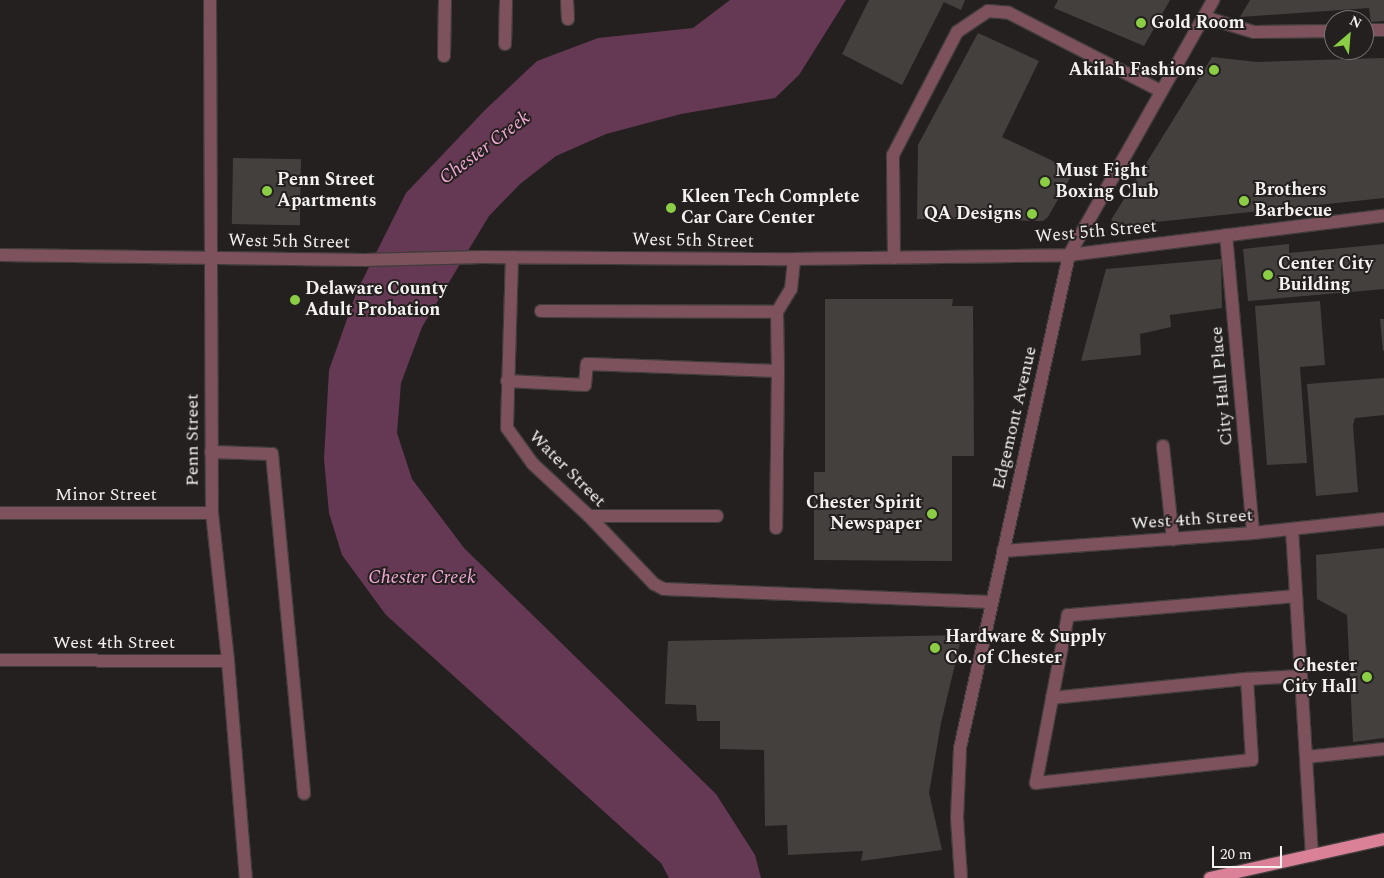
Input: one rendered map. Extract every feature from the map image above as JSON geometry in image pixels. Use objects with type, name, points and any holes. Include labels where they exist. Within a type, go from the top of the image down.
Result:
[{"type":"main road","points":[[1210,878],[1384,839]]},
{"type":"street","name":"Penn Street","points":[[210,0],[212,513],[228,661],[246,878]]},
{"type":"street","points":[[444,56],[445,0]]},
{"type":"street","points":[[505,44],[506,0]]},
{"type":"street","points":[[567,0],[568,19]]},
{"type":"street","name":"Edgemont Avenue","points":[[961,878],[957,818],[960,748],[1069,255],[1213,0]]},
{"type":"street","points":[[894,258],[893,156],[956,32],[988,11],[1009,13],[1161,91]]},
{"type":"street","points":[[1204,17],[1254,32],[1324,31]]},
{"type":"street","name":"West 5th Street","points":[[0,255],[364,260],[482,257],[794,259],[1069,255],[1384,216]]},
{"type":"street","name":"City Hall Place","points":[[1226,235],[1253,533]]},
{"type":"street","name":"Water Street","points":[[512,257],[507,428],[516,444],[654,584],[664,589],[991,602]]},
{"type":"street","points":[[776,528],[778,312],[791,289],[794,259]]},
{"type":"street","points":[[541,310],[778,312]]},
{"type":"street","points":[[507,381],[585,385],[586,364],[778,371]]},
{"type":"street","points":[[1163,446],[1173,539]]},
{"type":"street","points":[[211,452],[272,454],[304,793]]},
{"type":"street","name":"Minor Street","points":[[0,513],[212,513]]},
{"type":"street","points":[[589,516],[717,516]]},
{"type":"street","name":"West 4th Street","points":[[1003,550],[1253,533],[1384,519]]},
{"type":"street","points":[[1292,529],[1312,855]]},
{"type":"street","points":[[1247,679],[1252,760],[1036,783],[1068,615],[1296,596]]},
{"type":"street","name":"West 4th Street","points":[[0,660],[228,661]]},
{"type":"street","points":[[1052,698],[1247,679],[1301,676]]},
{"type":"street","points":[[1306,757],[1384,749]]},
{"type":"water","name":"Chester Creek","points":[[730,0],[846,0],[799,75],[775,98],[681,114],[606,134],[556,156],[520,184],[489,216],[422,327],[401,383],[397,433],[412,479],[464,548],[716,794],[755,855],[761,878],[669,878],[661,863],[386,615],[342,555],[329,513],[324,459],[329,370],[357,291],[406,193],[486,109],[537,61],[598,38],[693,28]]},
{"type":"building","points":[[869,0],[965,0],[961,10],[944,2],[902,85],[842,54]]},
{"type":"building","points":[[1058,0],[1170,0],[1144,46],[1054,8]]},
{"type":"building","points":[[1250,0],[1384,0],[1384,21],[1374,22],[1374,10],[1369,10],[1369,8],[1240,17]]},
{"type":"building","points":[[978,33],[1039,61],[1002,137],[1074,171],[1048,217],[1043,221],[917,219],[918,145]]},
{"type":"building","points":[[1212,57],[1257,62],[1374,60],[1374,58],[1384,58],[1384,198],[1118,226],[1111,220]]},
{"type":"building","name":"Penn Street Apartments","points":[[233,158],[301,159],[300,225],[232,224]]},
{"type":"building","points":[[1289,244],[1289,253],[1384,244],[1384,289],[1248,301],[1243,249]]},
{"type":"building","points":[[1221,259],[1222,308],[1170,315],[1171,327],[1140,334],[1141,355],[1081,361],[1106,269]]},
{"type":"building","points":[[825,299],[953,299],[952,306],[973,306],[974,456],[952,456],[952,561],[814,560],[814,472],[825,472]]},
{"type":"building","points":[[1320,301],[1325,365],[1300,367],[1307,463],[1267,465],[1255,306]]},
{"type":"building","points":[[1380,319],[1384,319],[1384,351],[1383,351]]},
{"type":"building","points":[[1384,378],[1384,415],[1355,418],[1353,425],[1358,492],[1316,496],[1307,384]]},
{"type":"building","name":"Chester City Hall","points":[[1384,548],[1384,738],[1353,742],[1347,615],[1317,599],[1316,555]]},
{"type":"building","points":[[962,635],[941,723],[929,793],[942,850],[861,861],[863,851],[788,855],[787,825],[765,826],[764,750],[720,749],[720,721],[697,721],[696,705],[665,704],[668,641]]},
{"type":"place","name":"Gold Room","points":[[1141,23]]},
{"type":"place","name":"Akilah Fashions","points":[[1214,70]]},
{"type":"place","name":"Must Fight Boxing Club","points":[[1045,182]]},
{"type":"place","name":"Penn Street Apartments","points":[[267,191]]},
{"type":"place","name":"Brothers Barbecue","points":[[1244,201]]},
{"type":"place","name":"Kleen Tech Complete Car Care Center","points":[[671,208]]},
{"type":"place","name":"QA Designs","points":[[1032,214]]},
{"type":"place","name":"Center City Building","points":[[1268,275]]},
{"type":"place","name":"Delaware County Adult Probation","points":[[295,300]]},
{"type":"place","name":"Chester Spirit Newspaper","points":[[932,514]]},
{"type":"place","name":"Hardware & Supply Co. of Chester","points":[[935,648]]},
{"type":"place","name":"Chester City Hall","points":[[1367,677]]}]
